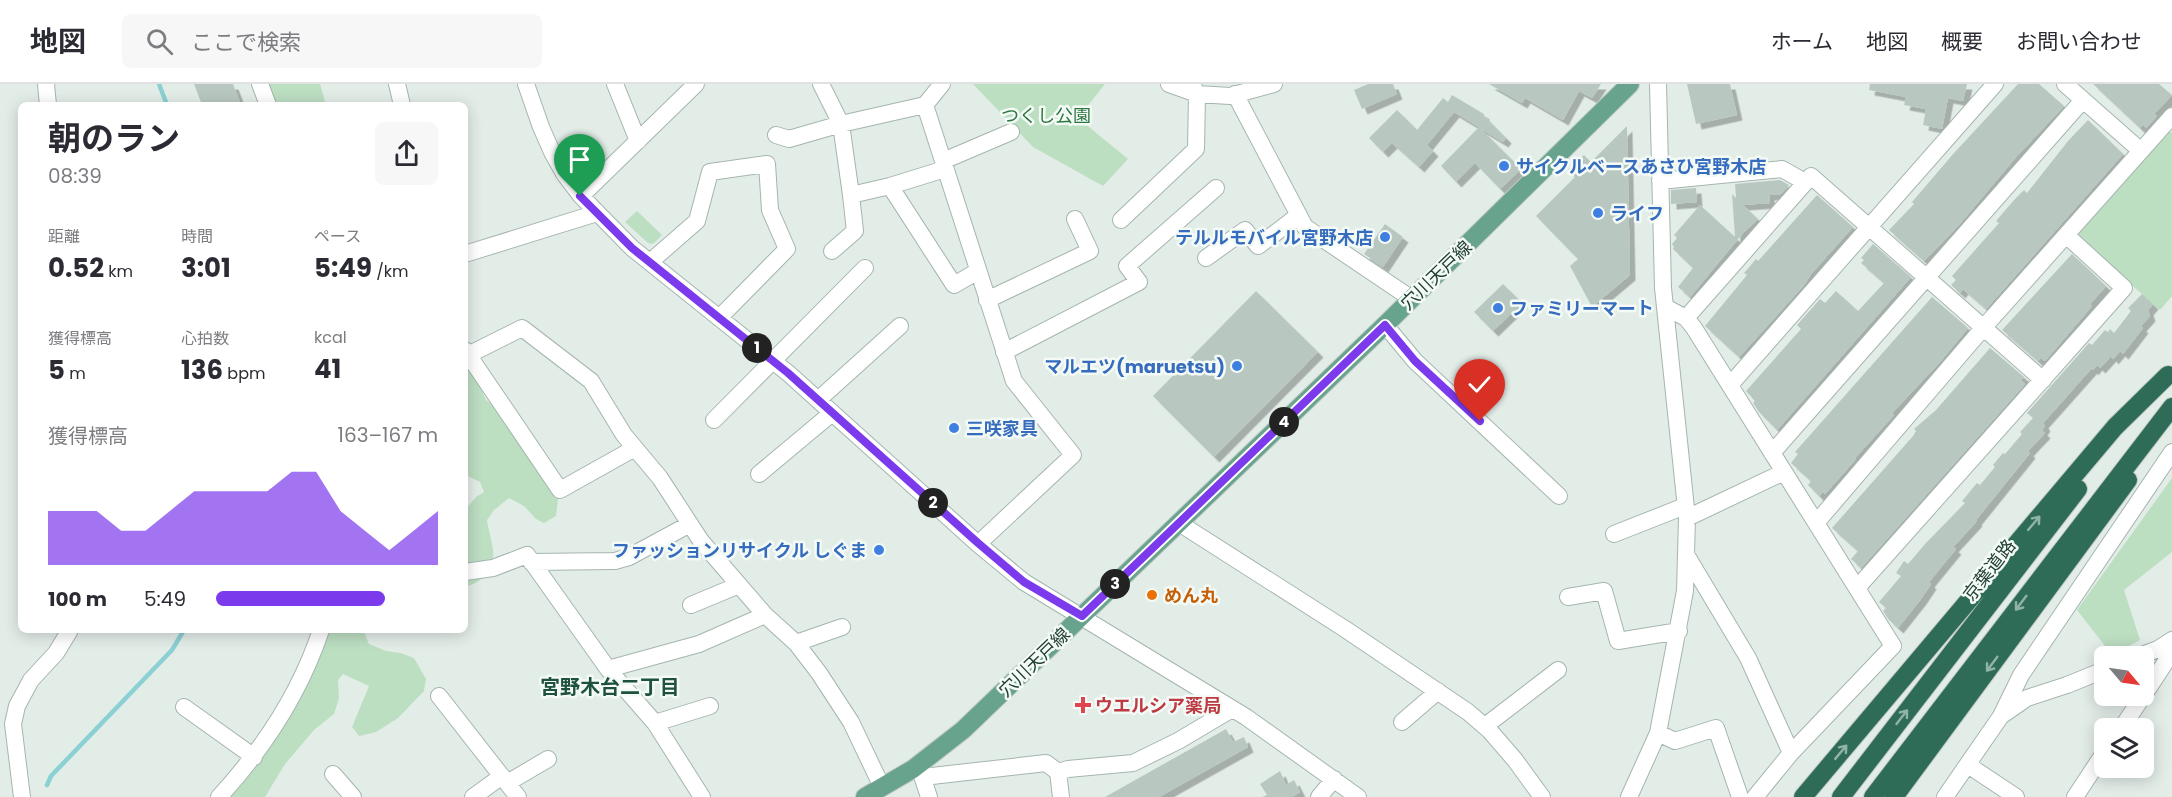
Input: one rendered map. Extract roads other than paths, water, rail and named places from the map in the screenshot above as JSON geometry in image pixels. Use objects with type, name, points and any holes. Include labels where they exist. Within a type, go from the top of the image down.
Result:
[{"type":"highway","points":[[1803,797],[2115,427],[2170,373]]},
{"type":"highway","name":"京葉道路","points":[[1841,797],[2170,373]]},
{"type":"highway","points":[[1873,797],[2172,409]]},
{"type":"highway","points":[[1894,797],[2116,498],[2172,409]]},
{"type":"main road","name":"穴川天戸線","points":[[865,797],[882,787],[921,771],[1385,325],[1630,84]]},
{"type":"street","points":[[46,84],[48,102]]},
{"type":"street","points":[[260,84],[267,102]]},
{"type":"street","points":[[398,84],[401,102]]},
{"type":"street","points":[[526,84],[552,152],[580,196],[650,262],[773,361],[1024,582],[1232,709],[1358,797]]},
{"type":"street","points":[[615,84],[638,141]]},
{"type":"street","points":[[821,84],[841,124],[855,231],[832,251]]},
{"type":"street","points":[[776,135],[789,139],[841,124],[925,105],[942,84]]},
{"type":"street","points":[[1169,84],[1230,96],[1274,84]]},
{"type":"street","points":[[1629,797],[1658,733],[1685,591],[1686,512],[1664,288],[1658,84]]},
{"type":"street","points":[[1730,385],[1995,84]]},
{"type":"street","points":[[2065,84],[2141,151]]},
{"type":"street","points":[[580,196],[692,86]]},
{"type":"street","points":[[1121,220],[1196,149],[1195,89]]},
{"type":"street","points":[[1235,94],[1305,227],[1412,298]]},
{"type":"street","points":[[1772,453],[2083,100]]},
{"type":"street","points":[[925,105],[1014,381],[1073,455],[978,543]]},
{"type":"street","points":[[1816,523],[1984,327],[2172,116]]},
{"type":"street","points":[[851,195],[890,186],[944,165],[1011,132]]},
{"type":"street","points":[[650,262],[697,221],[710,172],[767,164],[770,210],[787,249],[719,318]]},
{"type":"street","points":[[1660,181],[1782,169],[1806,182]]},
{"type":"street","points":[[1686,318],[1811,176],[2043,380]]},
{"type":"street","points":[[890,186],[954,285],[978,271]]},
{"type":"street","points":[[1004,352],[1139,282],[1127,266],[1216,188]]},
{"type":"street","points":[[468,253],[597,213]]},
{"type":"street","points":[[1206,258],[1245,230],[1258,246],[1299,215]]},
{"type":"street","points":[[987,300],[1090,251],[1075,219]]},
{"type":"street","points":[[1857,588],[2124,288],[2066,235]]},
{"type":"street","points":[[714,420],[865,268]]},
{"type":"street","points":[[1666,308],[1686,318],[1893,646],[1791,753],[1755,797]]},
{"type":"street","points":[[1385,325],[1415,361],[1559,496]]},
{"type":"street","points":[[818,400],[900,326]]},
{"type":"street","points":[[468,352],[522,328],[591,381],[624,435],[660,478],[701,541],[765,615],[796,643],[819,673],[851,722],[882,787]]},
{"type":"street","points":[[468,353],[560,490],[635,448]]},
{"type":"street","points":[[759,474],[832,413]]},
{"type":"street","points":[[1946,797],[2001,716],[2020,675],[2172,452]]},
{"type":"street","points":[[1614,534],[1686,512],[1784,472]]},
{"type":"street","points":[[1179,523],[1438,691],[1485,726],[1515,760],[1542,797]]},
{"type":"street","points":[[531,562],[622,559],[690,524]]},
{"type":"street","points":[[468,572],[493,568],[527,555],[608,669],[655,723],[702,797]]},
{"type":"street","points":[[1686,555],[1748,658],[1791,753]]},
{"type":"street","points":[[691,605],[739,585]]},
{"type":"street","points":[[1568,597],[1604,591],[1618,641],[1679,631]]},
{"type":"street","points":[[608,669],[699,644],[765,615]]},
{"type":"street","points":[[796,643],[842,627]]},
{"type":"street","points":[[24,795],[13,724],[17,706],[31,680],[56,653],[67,633]]},
{"type":"street","points":[[219,797],[254,757],[281,716],[320,633]]},
{"type":"street","points":[[2154,651],[2172,640]]},
{"type":"street","points":[[2154,679],[2172,652]]},
{"type":"street","points":[[1485,726],[1557,670]]},
{"type":"street","points":[[2001,716],[2027,698],[2067,686],[2094,674]]},
{"type":"street","points":[[1402,722],[1438,691]]},
{"type":"street","points":[[439,696],[519,797]]},
{"type":"street","points":[[655,723],[710,706]]},
{"type":"street","points":[[184,707],[254,757]]},
{"type":"street","points":[[1058,772],[1133,763],[1178,741],[1232,709]]},
{"type":"street","points":[[1658,733],[1675,741],[1716,728],[1740,797]]},
{"type":"street","points":[[473,797],[548,759]]},
{"type":"street","points":[[929,797],[921,771],[1046,763],[1058,772],[1062,797]]},
{"type":"street","points":[[1968,765],[2016,797]]},
{"type":"street","points":[[2075,797],[2094,768]]},
{"type":"street","points":[[333,774],[352,797]]},
{"type":"street","points":[[1319,797],[1334,779]]},
{"type":"waterway","points":[[159,84],[166,102]]},
{"type":"waterway","points":[[47,785],[51,776],[172,650],[182,633]]},
{"type":"place","name":"サイクルベースあさひ宮野木店","points":[[1504,166]]},
{"type":"place","name":"ライフ","points":[[1598,213]]},
{"type":"place","name":"テルルモバイル宮野木店","points":[[1385,237]]},
{"type":"place","name":"ファミリーマート","points":[[1498,308]]},
{"type":"place","name":"マルエツ(maruetsu)","points":[[1237,366]]},
{"type":"place","name":"三咲家具","points":[[954,428]]},
{"type":"place","name":"ファッションリサイクル しぐま","points":[[879,550]]},
{"type":"place","name":"めん丸","points":[[1152,595]]},
{"type":"place","name":"ウエルシア薬局","points":[[1083,705]]},
{"type":"district","name":"宮野木台二丁目","points":[[610,687]]},
{"type":"park label","name":"つくし公園","points":[[1046,115]]}]
